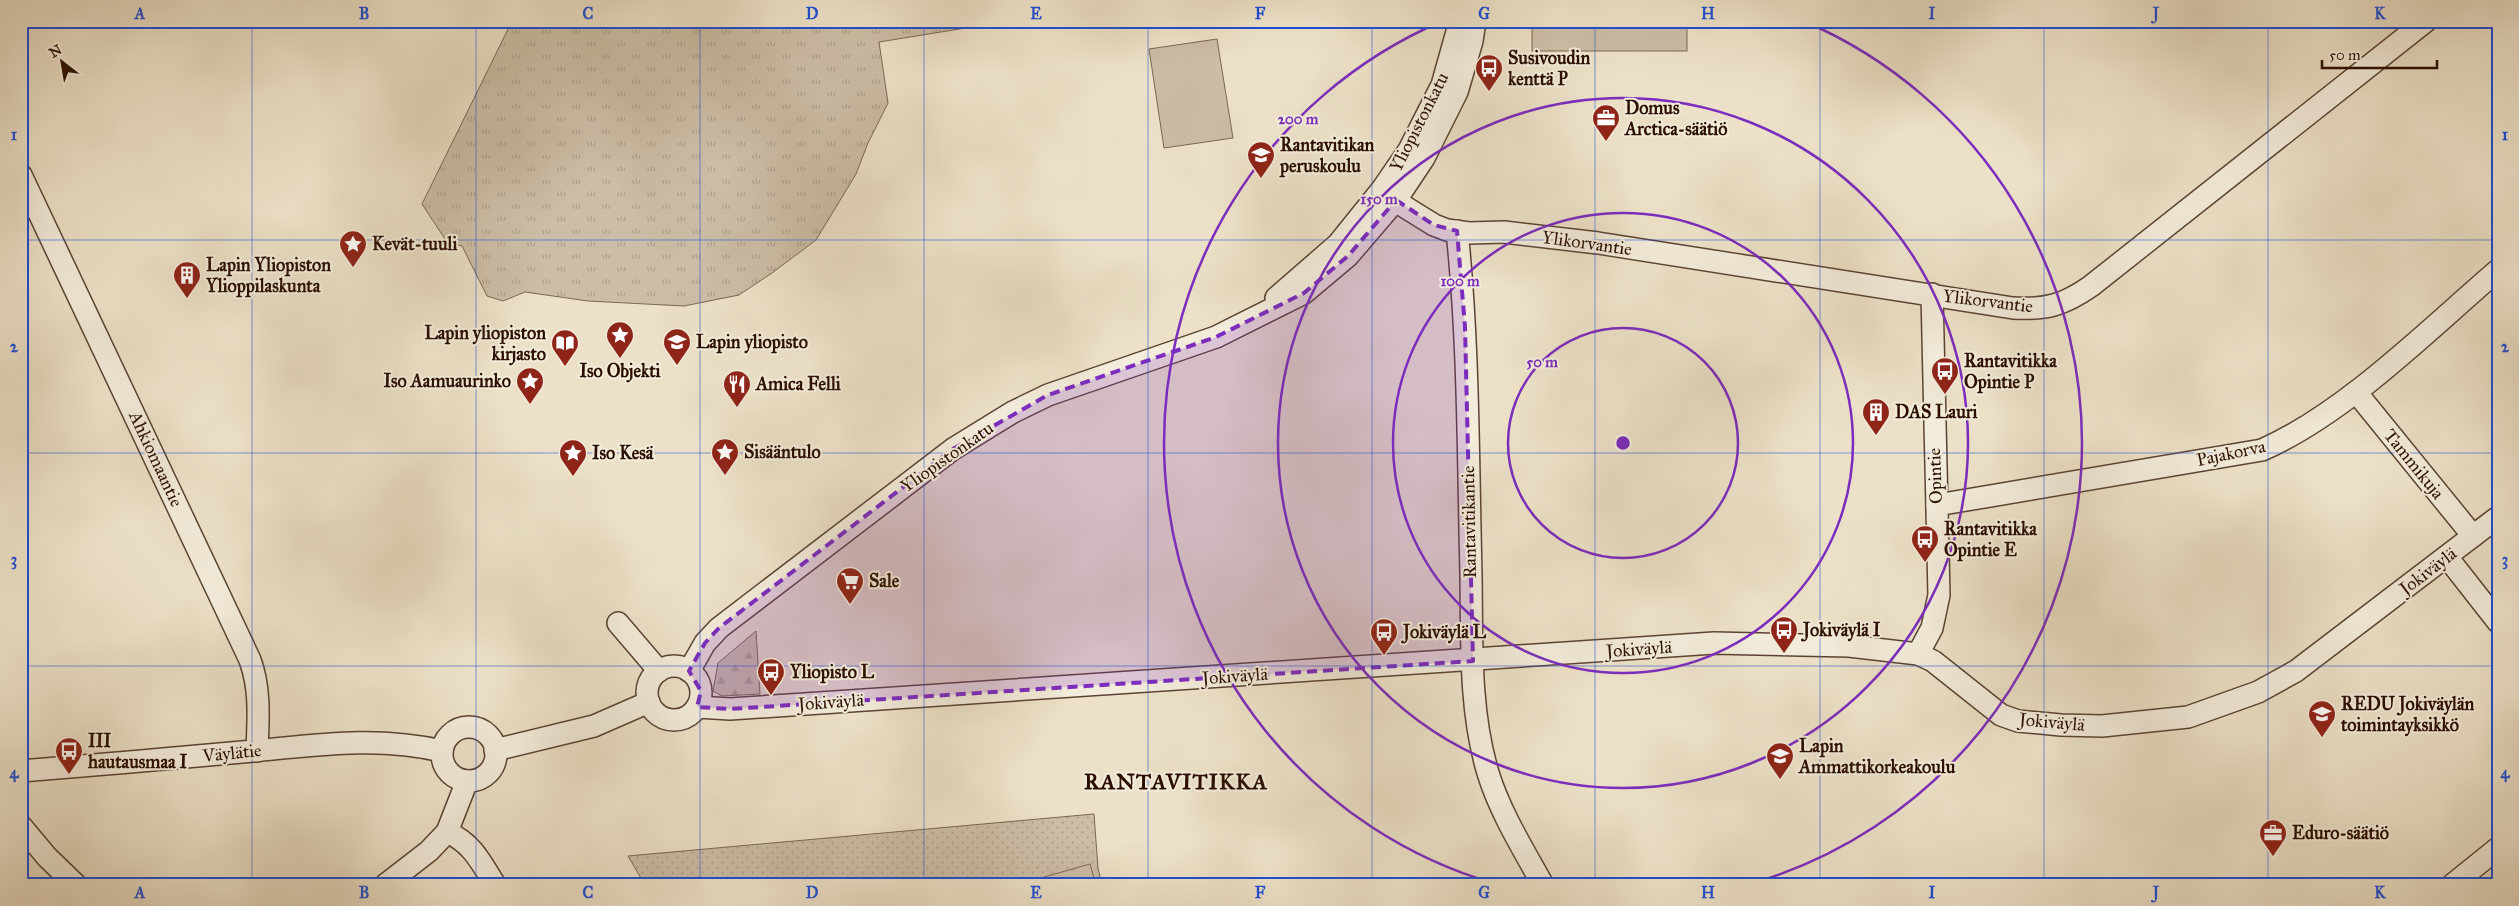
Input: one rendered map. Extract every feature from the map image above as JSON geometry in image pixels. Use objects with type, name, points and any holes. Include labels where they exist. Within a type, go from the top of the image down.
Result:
[{"type":"street","name":"Yliopistonkatu","points":[[1390,194],[1408,150],[1442,84],[1460,21]]},
{"type":"street","name":"Yliopistonkatu","points":[[689,671],[704,643],[719,628],[953,449],[983,430],[1048,395],[1198,344],[1253,317],[1338,244],[1424,158],[1457,92],[1472,41],[1475,21]]},
{"type":"street","name":"Ylikorvantie","points":[[1457,231],[1504,232],[1579,241],[2028,309],[2060,305],[2078,296],[2338,93],[2426,21]]},
{"type":"street","name":"Ahkiomaantie","points":[[21,174],[250,660],[255,674],[258,707],[257,751]]},
{"type":"street","points":[[1390,194],[1434,225],[1457,231]]},
{"type":"street","name":"Rantavitikantie","points":[[1457,231],[1465,327],[1473,660],[1478,724],[1488,773],[1506,816],[1541,884]]},
{"type":"street","name":"Pajakorva","points":[[1937,505],[2262,450],[2284,440],[2356,392],[2498,270]]},
{"type":"street","name":"Opintie","points":[[1918,654],[1932,628],[1938,608],[1932,294]]},
{"type":"street","name":"Tammikuja","points":[[2356,392],[2473,536]]},
{"type":"street","name":"Jokiväylä","points":[[697,707],[730,709],[1714,643],[1848,646],[1918,654],[1933,661],[2001,715],[2018,721],[2102,726],[2188,717],[2258,692],[2296,671],[2498,517]]},
{"type":"street","points":[[2447,557],[2498,622]]},
{"type":"street","points":[[618,623],[659,671]]},
{"type":"street","points":[[674,666],[689,671],[700,684],[701,691],[697,707],[684,718],[676,720],[659,716],[649,702],[649,685],[659,671],[674,666]]},
{"type":"street","points":[[496,750],[594,726],[649,702]]},
{"type":"street","points":[[473,727],[488,735],[496,750],[492,768],[477,780],[467,781],[451,774],[443,760],[442,751],[445,742],[456,730],[473,727]]},
{"type":"street","name":"Väylätie","points":[[21,771],[257,751],[326,742],[398,742],[442,751]]},
{"type":"street","points":[[385,885],[429,851],[447,832],[467,781]]},
{"type":"street","points":[[21,826],[47,857],[76,885]]},
{"type":"street","points":[[447,832],[461,838],[473,849],[495,885]]},
{"type":"street","points":[[2452,885],[2498,848]]},
{"type":"highlighted area","points":[[1396,200],[1434,225],[1457,231],[1465,327],[1473,661],[730,709],[697,707],[701,691],[689,671],[705,643],[719,628],[953,449],[1048,395],[1216,337],[1304,293],[1348,256]]},
{"type":"green space","points":[[512,21],[1009,21],[879,42],[888,103],[868,143],[856,174],[816,240],[739,295],[684,306],[588,301],[525,292],[503,301],[487,296],[462,246],[447,242],[422,204]]},
{"type":"green space","points":[[1532,21],[1687,21],[1687,51],[1532,51]]},
{"type":"green space","points":[[1217,39],[1233,138],[1164,148],[1149,49]]},
{"type":"green space","points":[[756,631],[760,694],[722,696],[713,691],[718,663]]},
{"type":"green space","points":[[1094,814],[1098,868],[1102,885],[645,885],[628,856]]},
{"type":"green space","points":[[1090,864],[1096,885],[1016,885]]},
{"type":"place","name":"Susivoudin kenttä P","points":[[1489,92]]},
{"type":"place","name":"Domus Arctica-säätiö","points":[[1606,142]]},
{"type":"place","name":"Rantavitikan peruskoulu","points":[[1261,179]]},
{"type":"place","name":"Kevät-tuuli","points":[[353,268]]},
{"type":"place","name":"Lapin Yliopiston Ylioppilaskunta","points":[[187,299]]},
{"type":"place","name":"Iso Objekti","points":[[620,359]]},
{"type":"place","name":"Lapin yliopisto","points":[[677,366]]},
{"type":"place","name":"Lapin yliopiston kirjasto","points":[[565,367]]},
{"type":"place","name":"Rantavitikka Opintie P","points":[[1945,395]]},
{"type":"place","name":"Iso Aamuaurinko","points":[[530,405]]},
{"type":"place","name":"Amica Felli","points":[[737,408]]},
{"type":"place","name":"DAS Lauri","points":[[1876,436]]},
{"type":"place","name":"Sisääntulo","points":[[725,476]]},
{"type":"place","name":"Iso Kesä","points":[[573,477]]},
{"type":"place","name":"Rantavitikka Opintie E","points":[[1925,563]]},
{"type":"place","name":"Sale","points":[[850,605]]},
{"type":"place","name":"Jokiväylä I","points":[[1784,654]]},
{"type":"place","name":"Jokiväylä L","points":[[1384,656]]},
{"type":"place","name":"Yliopisto L","points":[[771,696]]},
{"type":"place","name":"REDU Jokiväylän toimintayksikkö","points":[[2322,738]]},
{"type":"place","name":"III hautausmaa I","points":[[69,775]]},
{"type":"place","name":"Lapin Ammattikorkeakoulu","points":[[1780,780]]},
{"type":"place","name":"Eduro-säätiö","points":[[2273,857]]},
{"type":"district","name":"RANTAVITIKKA","points":[[1176,781]]}]
